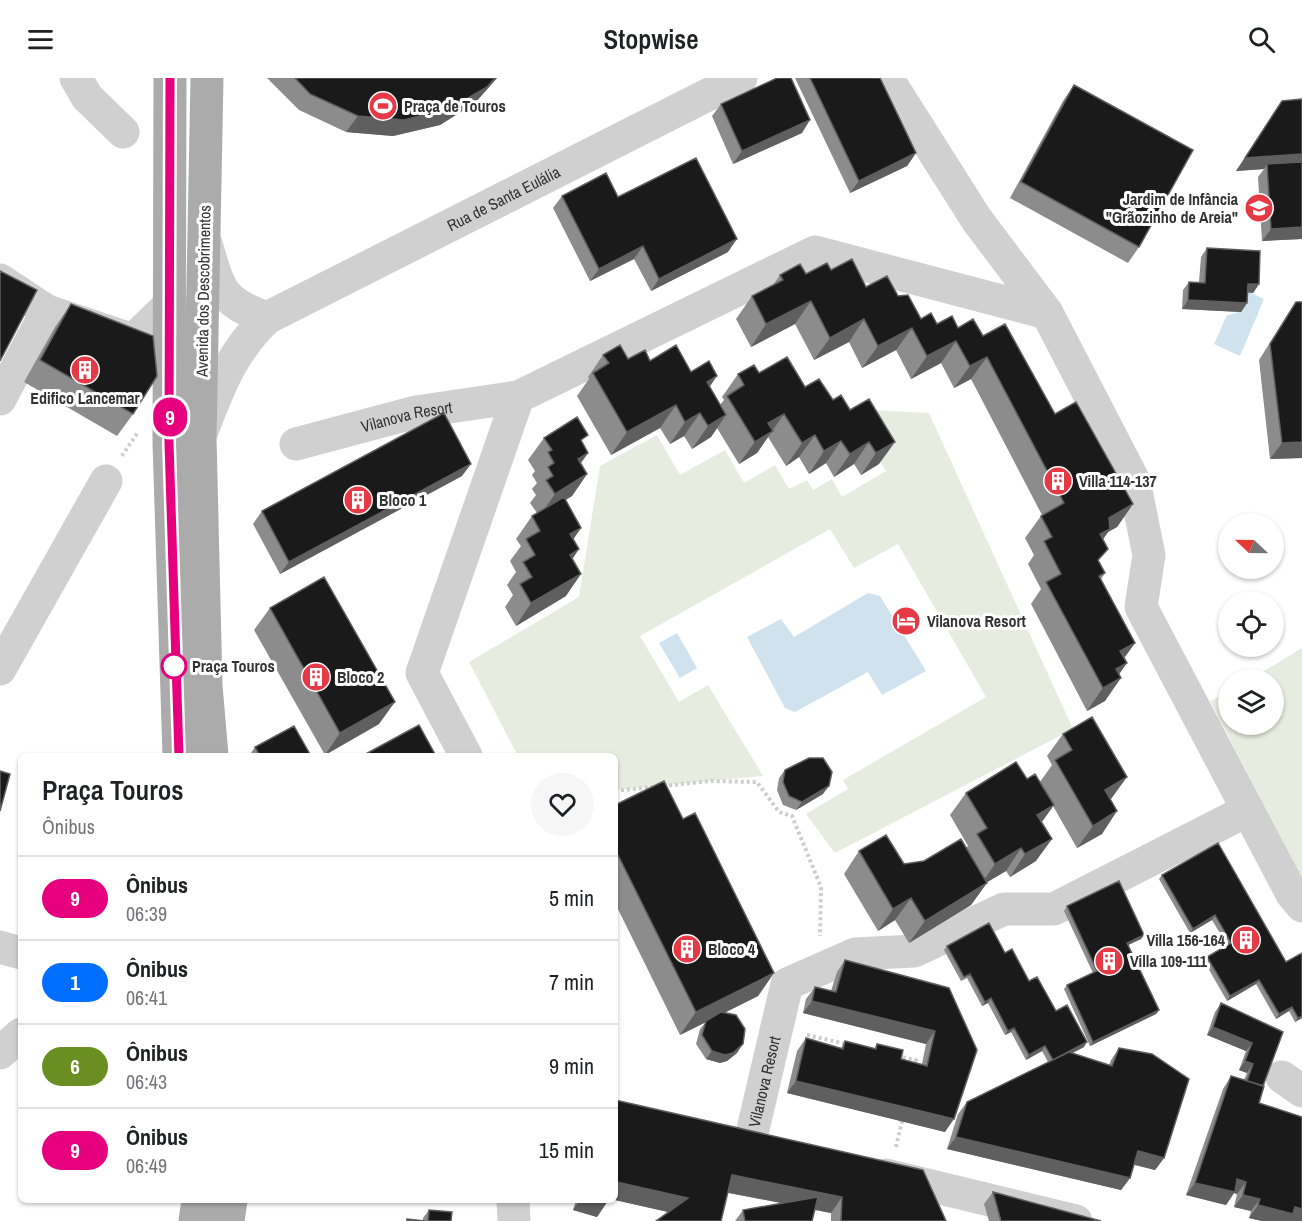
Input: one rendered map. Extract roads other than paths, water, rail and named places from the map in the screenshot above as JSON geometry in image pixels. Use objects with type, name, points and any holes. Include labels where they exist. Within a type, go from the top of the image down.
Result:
[{"type":"main road","name":"Avenida dos Descobrimentos","points":[[170,78],[170,419],[175,690],[179,753]]},
{"type":"main road","name":"Avenida dos Descobrimentos","points":[[207,78],[200,438],[206,686],[212,753]]},
{"type":"main road","points":[[195,1221],[198,1203]]},
{"type":"main road","points":[[228,1221],[231,1203]]},
{"type":"street","points":[[76,78],[87,97],[123,132]]},
{"type":"street","name":"Rua de Santa Eulália","points":[[200,438],[230,366],[244,340],[267,318],[692,89],[741,78]]},
{"type":"street","points":[[887,78],[977,220],[1047,313],[1134,482],[1149,555],[1141,607],[1292,894],[1302,906]]},
{"type":"street","points":[[205,239],[220,290],[240,309],[267,318]]},
{"type":"street","name":"Vilanova Resort","points":[[296,444],[416,412],[518,398],[815,252],[1047,313]]},
{"type":"street","points":[[0,280],[47,311],[133,340],[171,303]]},
{"type":"street","points":[[0,399],[47,311]]},
{"type":"street","points":[[464,753],[422,673],[518,398]]},
{"type":"street","points":[[0,669],[8,639],[106,481]]},
{"type":"street","name":"Vilanova Resort","points":[[716,1135],[762,1145],[777,1029],[787,984],[855,954],[914,951],[1005,909],[1054,909],[1248,810]]},
{"type":"street","points":[[0,947],[18,952]]},
{"type":"street","points":[[0,1053],[18,1037]]},
{"type":"street","points":[[855,1168],[1076,1221]]},
{"type":"street","points":[[234,1203],[249,1221]]},
{"type":"water","points":[[1249,292],[1264,299],[1240,356],[1214,344],[1227,315],[1237,313]]},
{"type":"water","points":[[868,593],[880,596],[926,671],[882,695],[868,672],[795,712],[785,708],[747,637],[781,619],[794,637]]},
{"type":"water","points":[[677,633],[697,668],[680,678],[659,643]]},
{"type":"place","name":"Praça de Touros","points":[[383,106]]},
{"type":"place","name":"Jardim de Infância \"Grãozinho de Areia\"","points":[[1259,208]]},
{"type":"place","name":"Edifico Lancemar","points":[[85,370]]},
{"type":"place","name":"Villa 114-137","points":[[1058,481]]},
{"type":"place","name":"Bloco 1","points":[[358,500]]},
{"type":"place","name":"Vilanova Resort","points":[[906,621]]},
{"type":"place","name":"Praça Touros","points":[[174,666]]},
{"type":"place","name":"Bloco 2","points":[[316,677]]},
{"type":"place","name":"Villa 156-164","points":[[1246,940]]},
{"type":"place","name":"Bloco 4","points":[[687,949]]},
{"type":"place","name":"Villa 109-111","points":[[1109,961]]}]
